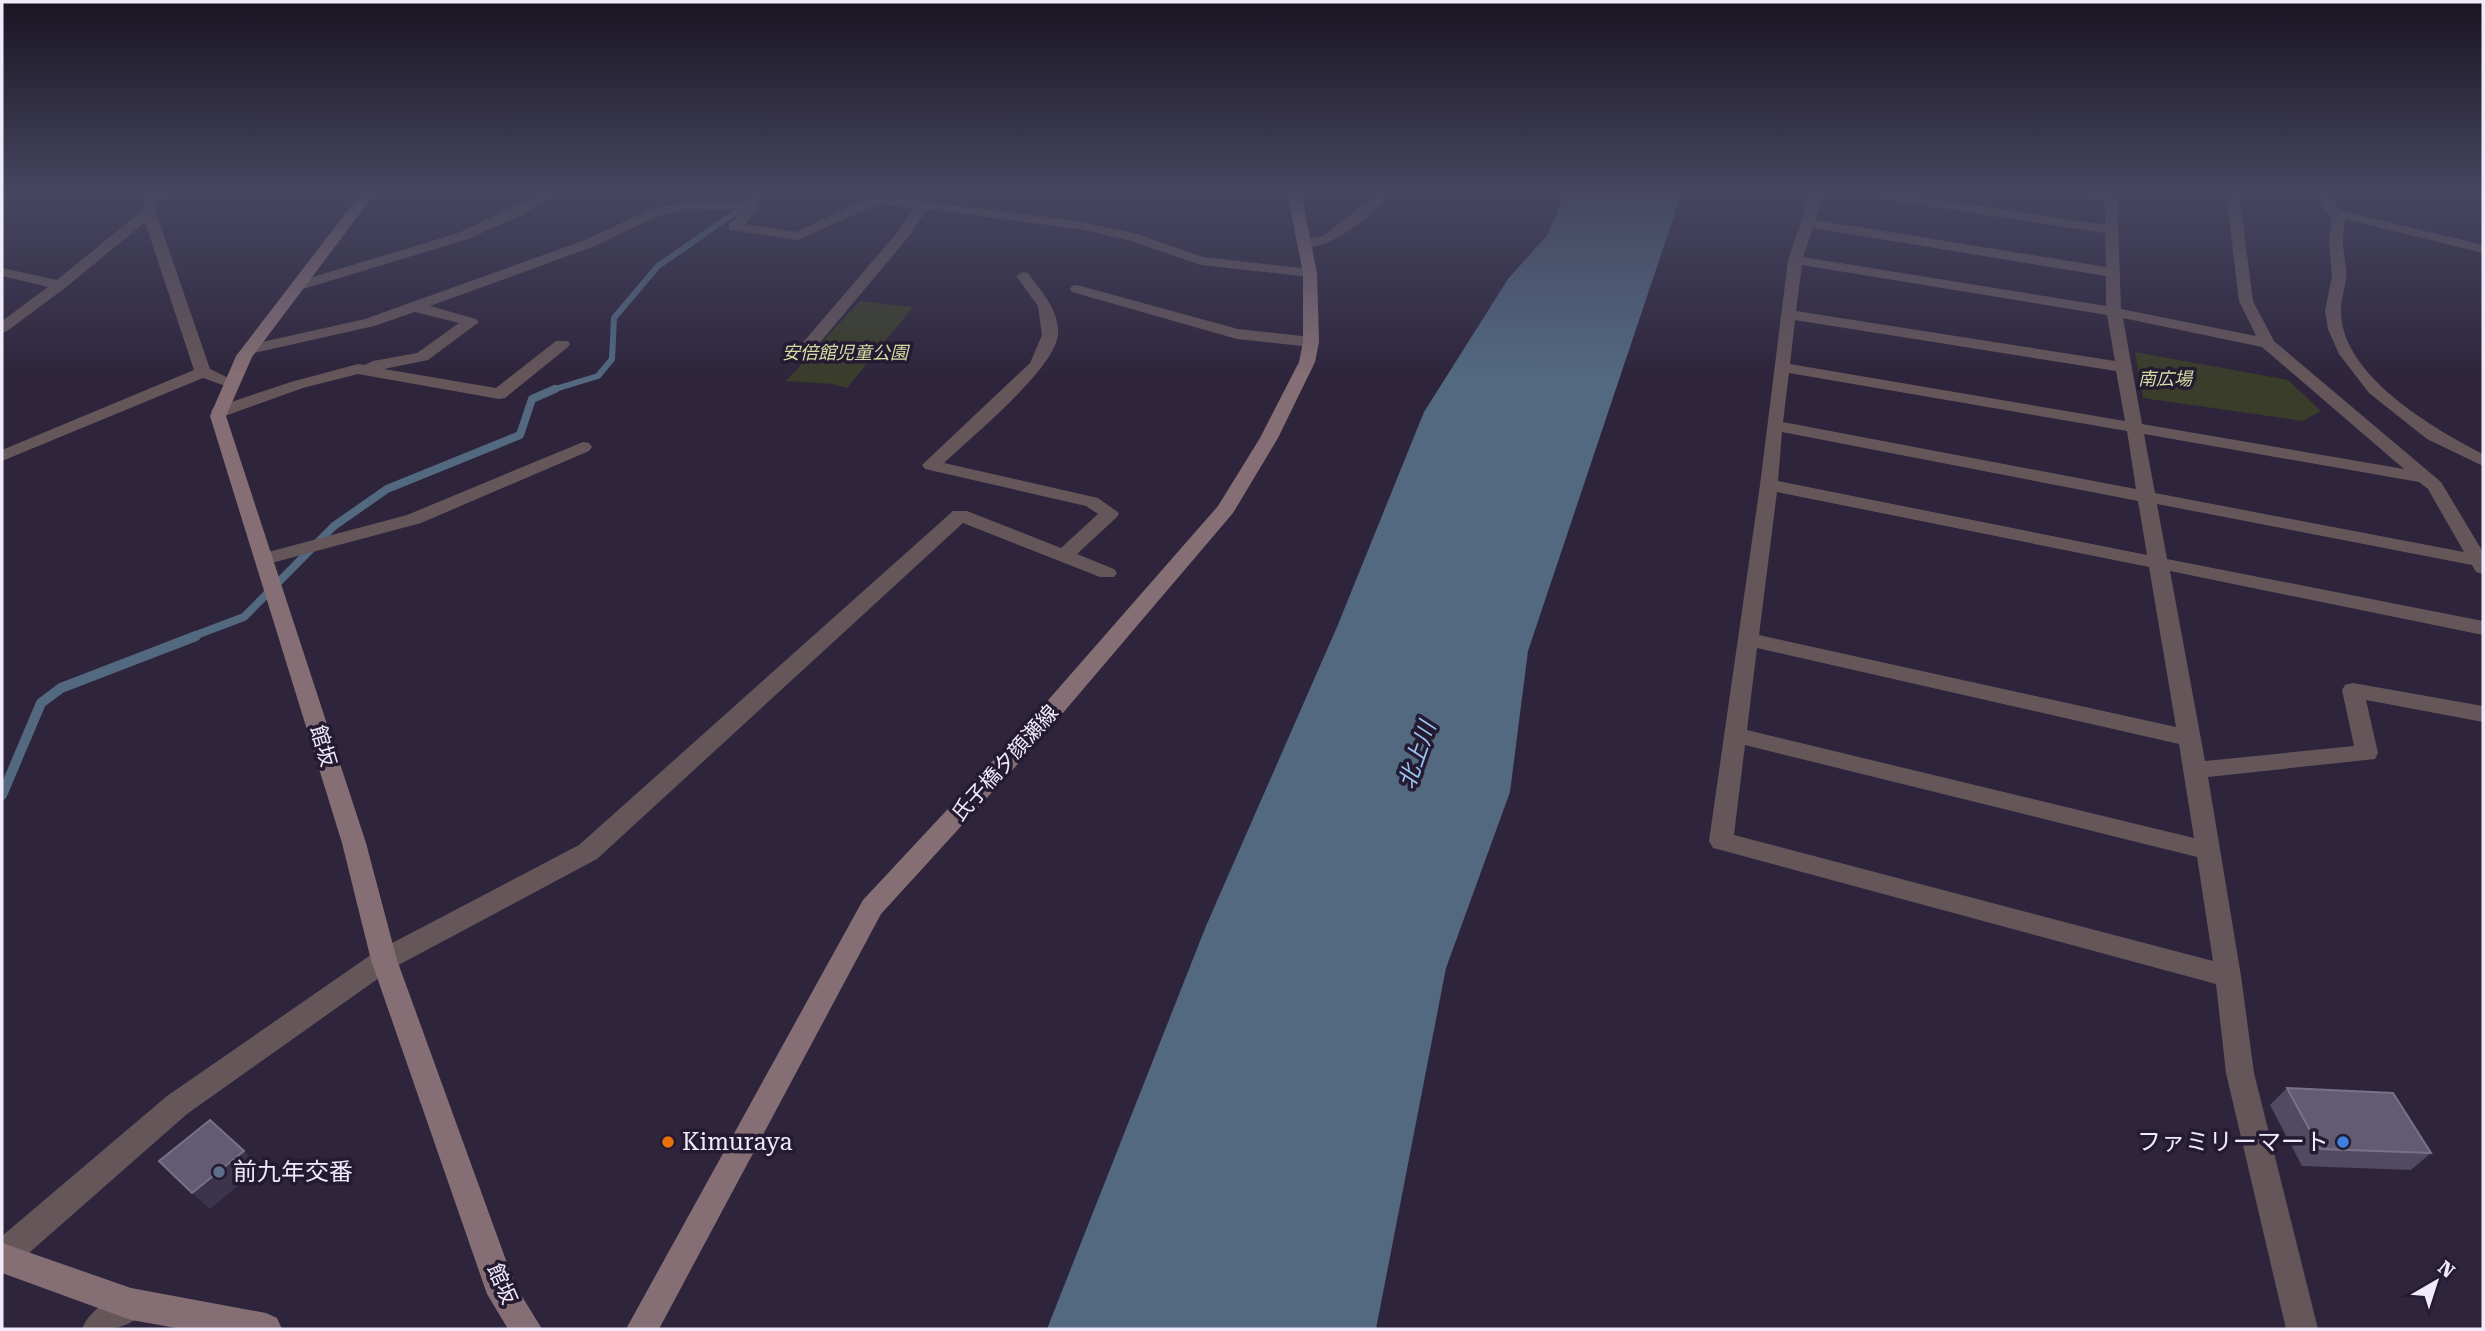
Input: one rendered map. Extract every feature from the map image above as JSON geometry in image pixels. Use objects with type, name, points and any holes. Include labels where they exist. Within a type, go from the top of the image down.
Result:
[{"type":"main road","points":[[219,412],[250,349],[322,254]]},
{"type":"main road","name":"氏子橋夕顔瀬線","points":[[642,1329],[872,907],[1037,728],[1226,509],[1269,438],[1307,362],[1311,342],[1310,273],[1306,254]]},
{"type":"main road","name":"館坂","points":[[219,412],[218,416],[354,843],[384,960],[503,1294],[526,1329]]},
{"type":"main road","points":[[2,1257],[131,1304],[266,1329]]},
{"type":"street","points":[[2,328],[60,285],[93,254]]},
{"type":"street","points":[[166,254],[203,372]]},
{"type":"street","points":[[298,286],[403,254]]},
{"type":"street","points":[[250,349],[369,323],[559,254]]},
{"type":"street","points":[[806,349],[886,254]]},
{"type":"street","points":[[1181,254],[1201,261],[1310,273]]},
{"type":"street","points":[[1797,254],[1721,841],[2228,976]]},
{"type":"street","points":[[2001,254],[2113,272]]},
{"type":"street","points":[[2113,254],[2114,312],[2195,770],[2228,976],[2240,1073],[2302,1329]]},
{"type":"street","points":[[2240,254],[2246,301],[2267,343],[2421,477],[2435,486],[2482,565]]},
{"type":"street","points":[[2337,254],[2339,276],[2333,311],[2336,329],[2347,354],[2375,390],[2433,435],[2483,461]]},
{"type":"street","points":[[1795,260],[2114,312],[2267,343]]},
{"type":"street","points":[[2,272],[60,285]]},
{"type":"street","points":[[1023,276],[1045,306],[1050,335],[1037,365],[931,465],[1092,502],[1110,513],[1064,556]]},
{"type":"street","points":[[1077,289],[1237,334],[1311,342]]},
{"type":"street","points":[[219,412],[297,385],[358,369],[422,357],[471,322],[414,307]]},
{"type":"street","points":[[1788,314],[2124,367]]},
{"type":"street","points":[[358,369],[499,394],[562,344]]},
{"type":"street","points":[[1782,367],[2421,477]]},
{"type":"street","points":[[2,456],[203,372],[232,383]]},
{"type":"street","points":[[1774,425],[2146,496],[2482,565]]},
{"type":"street","points":[[267,567],[414,519],[583,447]]},
{"type":"street","points":[[1769,485],[2483,628]]},
{"type":"street","points":[[2,1257],[177,1105],[384,960],[588,852],[960,515],[1107,573]]},
{"type":"street","points":[[1747,639],[2188,738]]},
{"type":"street","points":[[2195,770],[2367,753],[2353,690],[2483,714]]},
{"type":"street","points":[[1736,736],[2206,850]]},
{"type":"street","points":[[98,1329],[131,1304]]},
{"type":"green space","name":"安倍館児童公園","points":[[860,301],[913,307],[847,388],[833,384],[786,381]]},
{"type":"green space","name":"南広場","points":[[2135,352],[2288,380],[2321,411],[2303,421],[2143,398]]},
{"type":"water","name":"北上川","points":[[1530,254],[1661,254],[1528,651],[1510,792],[1446,968],[1376,1329],[1047,1329],[1206,926],[1337,627],[1424,412],[1508,279]]},
{"type":"building","points":[[2287,1088],[2393,1093],[2431,1153],[2320,1149]]},
{"type":"building","points":[[210,1120],[244,1151],[192,1193],[159,1161]]},
{"type":"waterway","points":[[554,389],[598,376],[612,359],[614,318],[658,266],[675,254]]},
{"type":"waterway","points":[[191,637],[244,617],[334,526],[387,489],[520,435],[532,399],[554,389]]},
{"type":"waterway","points":[[2,795],[41,703],[61,688],[196,636]]},
{"type":"place","name":"Kimuraya","points":[[668,1142]]},
{"type":"place","name":"ファミリーマート","points":[[2343,1142]]},
{"type":"place","name":"前九年交番","points":[[219,1172]]}]
